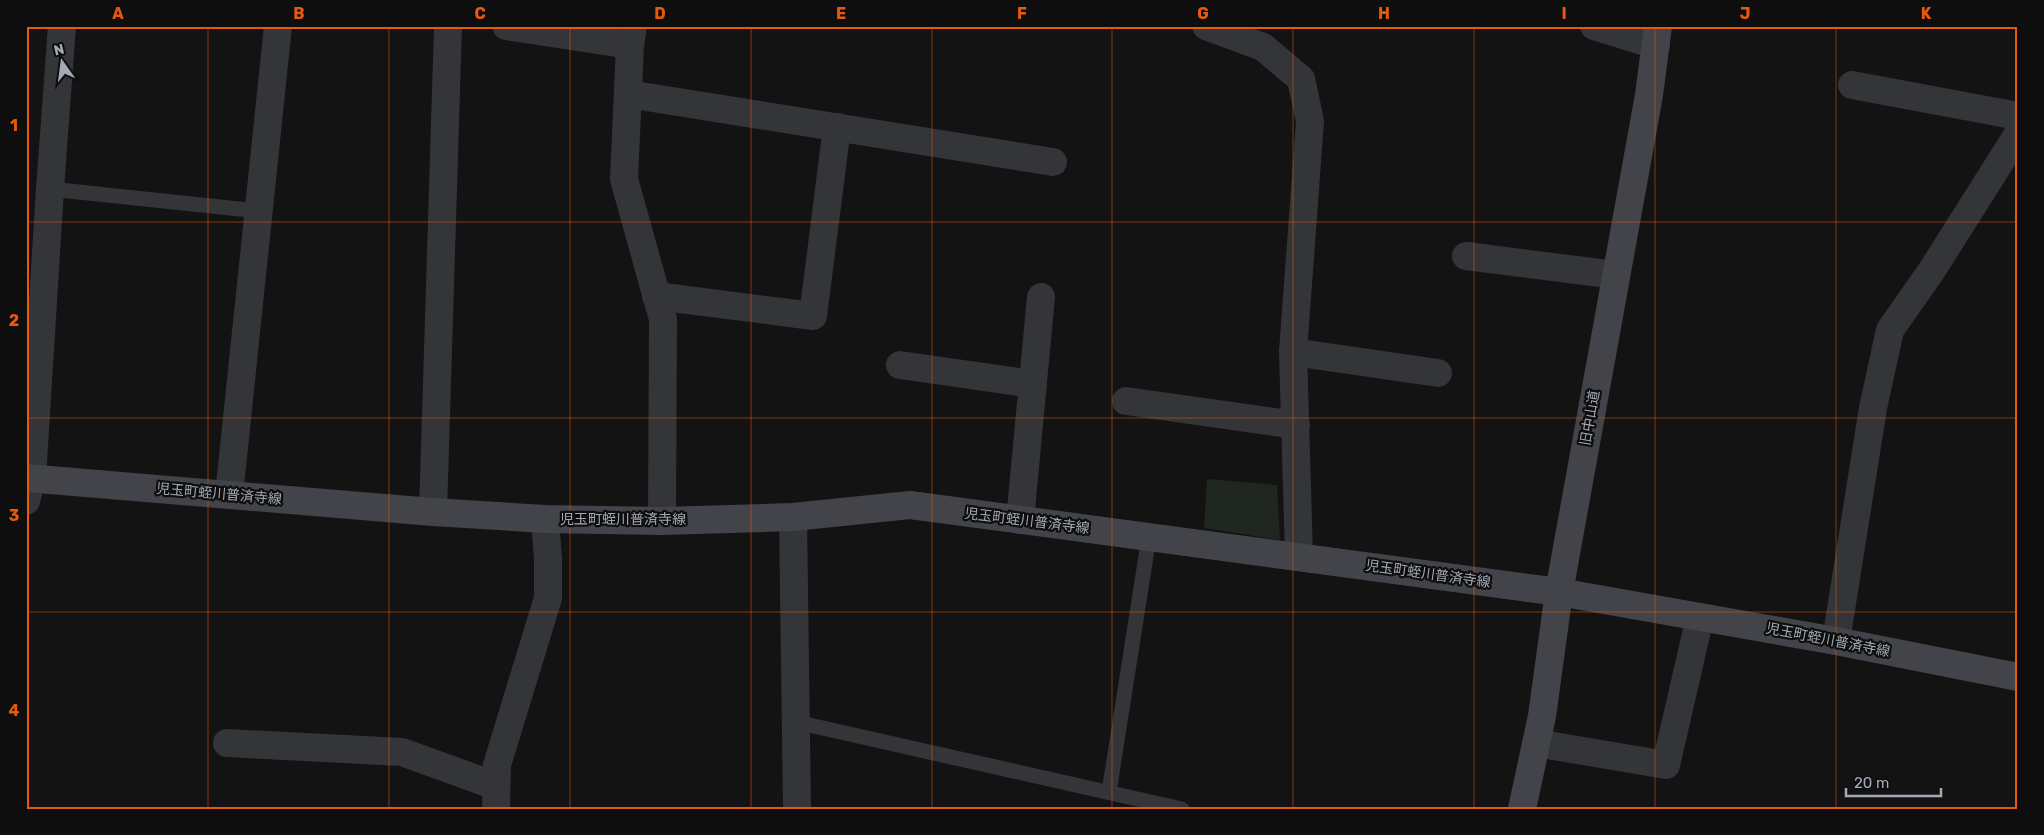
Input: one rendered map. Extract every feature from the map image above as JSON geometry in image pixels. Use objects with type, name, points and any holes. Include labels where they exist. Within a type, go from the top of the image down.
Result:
[{"type":"main road","name":"旧中山道","points":[[1522,809],[1542,716],[1559,592],[1649,95],[1657,35]]},
{"type":"main road","name":"児玉町蛭川普済寺線","points":[[28,486],[229,495],[433,512],[545,519],[662,521],[792,517],[910,506],[1299,556],[1559,592],[1836,641],[2018,677]]},
{"type":"street","points":[[28,486],[62,26]]},
{"type":"street","points":[[229,495],[278,26]]},
{"type":"street","points":[[433,512],[448,26]]},
{"type":"street","points":[[506,26],[631,36],[624,178],[663,319],[662,521]]},
{"type":"street","points":[[1206,26],[1265,37],[1301,79],[1310,121],[1294,352],[1299,556]]},
{"type":"street","points":[[1594,26],[1657,35]]},
{"type":"street","points":[[1852,85],[2018,116]]},
{"type":"street","points":[[628,94],[1053,162]]},
{"type":"street","points":[[656,296],[813,316],[837,127]]},
{"type":"street","points":[[1836,641],[1873,408],[1890,330],[1932,270],[2018,134]]},
{"type":"street","points":[[1466,256],[1616,274]]},
{"type":"street","points":[[1020,520],[1041,297]]},
{"type":"street","points":[[1294,352],[1438,373]]},
{"type":"street","points":[[900,365],[1032,384]]},
{"type":"street","points":[[1126,401],[1296,425]]},
{"type":"street","points":[[792,517],[798,809]]},
{"type":"street","points":[[227,743],[402,752],[496,797],[497,764],[548,598],[545,519]]},
{"type":"street","points":[[1536,743],[1666,765],[1700,617]]},
{"type":"lane","points":[[50,189],[259,211]]},
{"type":"lane","points":[[1109,792],[1149,537]]},
{"type":"lane","points":[[796,722],[1182,809]]},
{"type":"shaded area","points":[[1207,479],[1277,485],[1280,540],[1204,528]]}]
